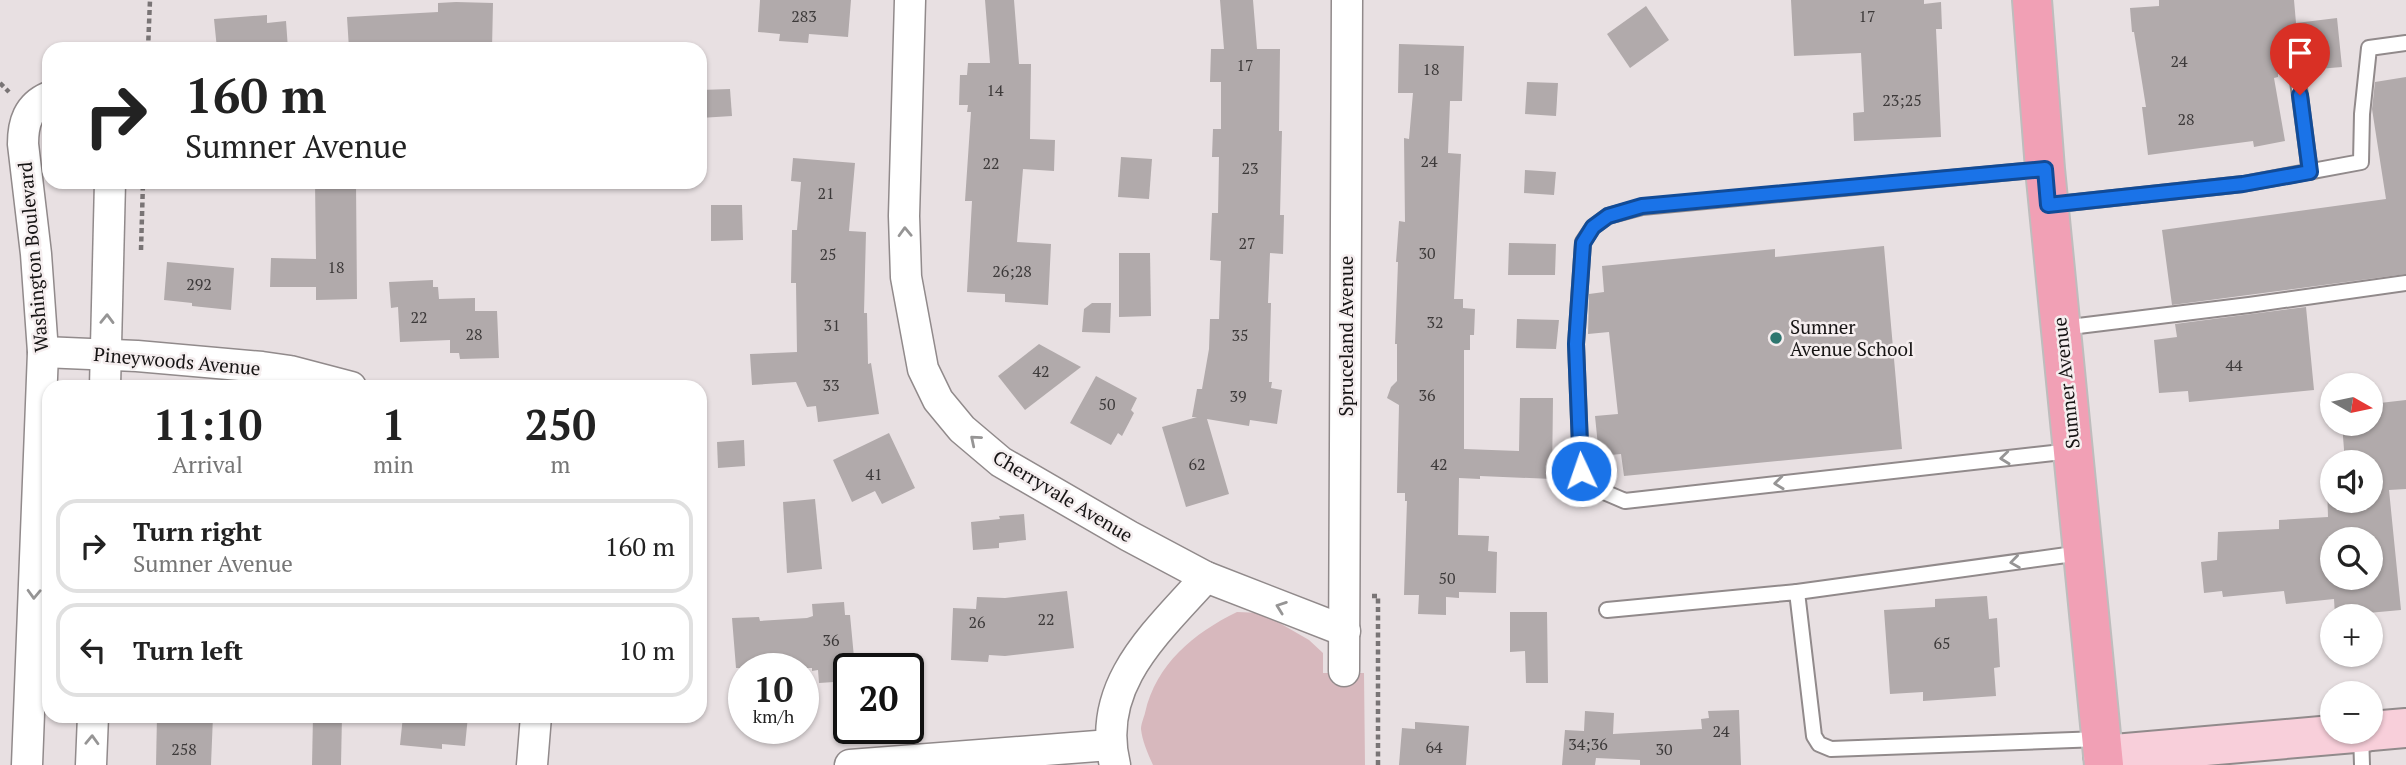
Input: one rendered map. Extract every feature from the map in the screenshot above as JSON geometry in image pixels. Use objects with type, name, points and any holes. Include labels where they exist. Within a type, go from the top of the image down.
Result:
[{"type":"main road","name":"Sumner Avenue","points":[[2032,0],[2060,328],[2103,753]]},
{"type":"street","name":"Cherryvale Avenue","points":[[910,0],[904,216],[906,277],[916,338],[928,384],[938,400],[962,429],[1001,462],[1167,557],[1206,577],[1345,631]]},
{"type":"street","name":"Spruceland Avenue","points":[[1344,671],[1347,0]]},
{"type":"street","name":"Washington Boulevard","points":[[27,765],[43,352],[23,126],[29,112],[42,100]]},
{"type":"street","points":[[105,380],[110,189]]},
{"type":"street","name":"Pineywoods Avenue","points":[[43,352],[106,354],[262,367],[326,380]]},
{"type":"street","points":[[850,765],[1113,755],[1110,730],[1114,705],[1128,671],[1206,577]]},
{"type":"street","points":[[91,765],[93,723]]},
{"type":"street","points":[[532,765],[535,723]]},
{"type":"street","points":[[2383,730],[2406,728]]},
{"type":"street","points":[[2103,753],[2320,735]]},
{"type":"lane","points":[[2293,43],[2310,172]]},
{"type":"lane","points":[[2073,451],[1625,500],[1604,492],[1581,471],[1576,344],[1583,243],[1593,227],[1608,216],[1642,206],[2047,187],[2243,184],[2361,162],[2362,114],[2369,48],[2406,43]]},
{"type":"lane","points":[[2060,328],[2406,283]]},
{"type":"lane","points":[[1607,610],[1797,592],[2083,552]]},
{"type":"lane","points":[[1797,592],[1812,727],[1819,744],[1831,749],[2103,753]]},
{"type":"lane","points":[[2362,765],[2363,744]]},
{"type":"path","points":[[148,42],[150,0]]},
{"type":"shaded area","points":[[1237,612],[1262,613],[1309,640],[1323,653],[1323,673],[1364,673],[1365,765],[1153,765],[1141,729],[1150,695],[1158,680],[1179,652],[1192,640]]},
{"type":"building","points":[[760,0],[851,0],[848,37],[809,34],[808,43],[779,41],[780,34],[758,32]]},
{"type":"building","points":[[985,0],[1014,0],[1019,64],[1031,64],[1030,139],[1055,140],[1054,171],[1023,169],[1017,242],[1051,244],[1048,305],[1005,302],[1005,294],[967,292],[972,201],[965,201],[971,112],[967,112],[968,105],[959,105],[960,75],[967,75],[968,63],[990,63]]},
{"type":"building","points":[[1220,0],[1253,0],[1257,49],[1280,49],[1280,215],[1284,215],[1283,254],[1270,253],[1268,303],[1271,303],[1269,382],[1272,382],[1271,388],[1282,390],[1277,424],[1250,420],[1249,426],[1207,419],[1229,494],[1186,507],[1162,427],[1197,417],[1192,417],[1197,389],[1202,389],[1209,349],[1210,319],[1219,319],[1221,261],[1210,260],[1212,213],[1218,213],[1219,157],[1212,157],[1213,129],[1221,129],[1221,82],[1210,82],[1211,49],[1224,49]]},
{"type":"building","points":[[1791,0],[1924,0],[1924,4],[1941,2],[1942,29],[1936,29],[1941,137],[1854,141],[1853,113],[1864,112],[1861,53],[1794,56]]},
{"type":"building","points":[[2159,0],[2294,0],[2296,23],[2337,18],[2342,67],[2306,70],[2301,38],[2296,34],[2288,35],[2283,44],[2287,73],[2278,74],[2278,77],[2274,78],[2285,141],[2254,147],[2253,141],[2148,155],[2142,107],[2146,107],[2130,8],[2159,6]]},
{"type":"building","points":[[438,3],[493,3],[492,42],[349,42],[347,17],[438,12]]},
{"type":"building","points":[[1646,6],[1669,40],[1630,68],[1607,34]]},
{"type":"building","points":[[267,15],[267,23],[286,21],[288,42],[216,42],[214,19]]},
{"type":"building","points":[[1399,44],[1464,46],[1462,101],[1450,101],[1448,153],[1461,154],[1454,299],[1463,299],[1463,308],[1475,309],[1474,335],[1470,335],[1470,350],[1464,350],[1464,449],[1519,451],[1520,398],[1553,398],[1552,479],[1480,476],[1480,479],[1459,478],[1458,535],[1489,536],[1488,551],[1497,552],[1496,593],[1459,592],[1459,598],[1446,597],[1446,615],[1418,614],[1419,595],[1404,595],[1407,501],[1405,493],[1397,493],[1399,405],[1387,398],[1391,387],[1397,381],[1396,262],[1399,221],[1405,222],[1404,138],[1409,139],[1413,93],[1398,93]]},
{"type":"building","points":[[2406,77],[2406,274],[2172,305],[2162,230],[2386,199],[2372,109],[2375,82]]},
{"type":"building","points":[[1527,82],[1558,83],[1556,116],[1525,114]]},
{"type":"building","points":[[730,89],[732,116],[707,118],[707,90]]},
{"type":"building","points":[[1121,157],[1152,159],[1149,199],[1118,197]]},
{"type":"building","points":[[793,158],[855,163],[849,231],[866,232],[864,313],[867,313],[868,364],[871,363],[879,414],[818,422],[816,406],[807,407],[796,382],[752,385],[750,354],[797,352],[796,283],[791,283],[792,230],[797,230],[801,182],[791,181]]},
{"type":"building","points":[[1525,170],[1556,172],[1554,195],[1524,193]]},
{"type":"building","points":[[315,189],[356,189],[357,299],[316,300],[316,287],[270,287],[271,258],[316,259]]},
{"type":"building","points":[[711,205],[742,205],[743,240],[711,241]]},
{"type":"building","points":[[1509,243],[1556,244],[1555,275],[1508,275]]},
{"type":"building","points":[[1884,246],[1902,449],[1624,476],[1621,454],[1599,456],[1595,416],[1618,414],[1609,332],[1588,334],[1589,294],[1604,292],[1602,266],[1775,249],[1775,257]]},
{"type":"building","points":[[1119,253],[1150,253],[1151,316],[1119,317]]},
{"type":"building","points":[[167,262],[234,268],[231,310],[164,300]]},
{"type":"building","points":[[433,280],[433,287],[438,287],[439,299],[475,298],[475,311],[497,311],[499,358],[460,359],[459,353],[450,353],[450,340],[400,342],[398,307],[391,308],[389,282]]},
{"type":"building","points":[[1092,303],[1111,303],[1110,333],[1082,332],[1084,309]]},
{"type":"building","points":[[2306,307],[2314,390],[2189,402],[2188,391],[2159,393],[2154,340],[2177,337],[2175,324]]},
{"type":"building","points":[[1517,319],[1559,320],[1556,349],[1516,348]]},
{"type":"building","points":[[1039,344],[1081,367],[1025,410],[998,376]]},
{"type":"building","points":[[1096,376],[1137,398],[1131,410],[1134,413],[1122,436],[1118,433],[1111,445],[1070,423]]},
{"type":"building","points":[[2406,400],[2406,489],[2389,490],[2401,610],[2383,612],[2383,604],[2334,604],[2334,599],[2286,604],[2284,591],[2223,597],[2222,591],[2204,593],[2201,562],[2217,560],[2218,532],[2279,529],[2279,520],[2328,517],[2328,513],[2383,513],[2383,450],[2344,450],[2343,436],[2384,436],[2384,403]]},
{"type":"building","points":[[889,433],[915,488],[882,504],[875,491],[852,502],[833,460]]},
{"type":"building","points":[[744,440],[745,466],[718,468],[717,442]]},
{"type":"building","points":[[815,499],[822,569],[787,573],[783,502]]},
{"type":"building","points":[[1024,514],[1026,540],[999,543],[999,548],[973,550],[971,522]]},
{"type":"building","points":[[1067,591],[1074,648],[1005,656],[989,655],[988,662],[951,660],[953,608],[976,609],[977,597],[1005,598]]},
{"type":"building","points":[[1987,596],[1989,619],[1997,618],[2000,667],[1994,668],[1996,696],[1923,701],[1923,692],[1890,694],[1884,610],[1935,607],[1935,599]]},
{"type":"building","points":[[844,602],[845,615],[850,615],[854,653],[833,653],[833,682],[819,683],[819,653],[735,653],[732,618],[759,617],[760,621],[807,618],[813,616],[812,604]]},
{"type":"building","points":[[1510,612],[1547,612],[1548,683],[1526,683],[1525,651],[1510,652]]},
{"type":"building","points":[[1739,710],[1741,765],[1640,765],[1640,760],[1596,758],[1595,765],[1562,765],[1565,730],[1584,731],[1585,711],[1614,713],[1613,734],[1702,729],[1701,719],[1709,718],[1708,711]]},
{"type":"building","points":[[1415,722],[1469,726],[1466,765],[1399,765],[1402,728],[1415,729]]},
{"type":"building","points":[[157,723],[213,723],[211,765],[156,765]]},
{"type":"building","points":[[313,723],[342,723],[341,765],[312,765]]},
{"type":"building","points":[[402,723],[467,723],[465,746],[442,744],[442,749],[400,745]]},
{"type":"place","name":"Sumner Avenue School","points":[[1776,338]]},
{"type":"route","points":[[1581,471],[1576,344],[1583,243],[1593,227],[1608,216],[1642,206],[2045,169],[2048,205],[2243,184],[2310,172],[2300,95]]}]
